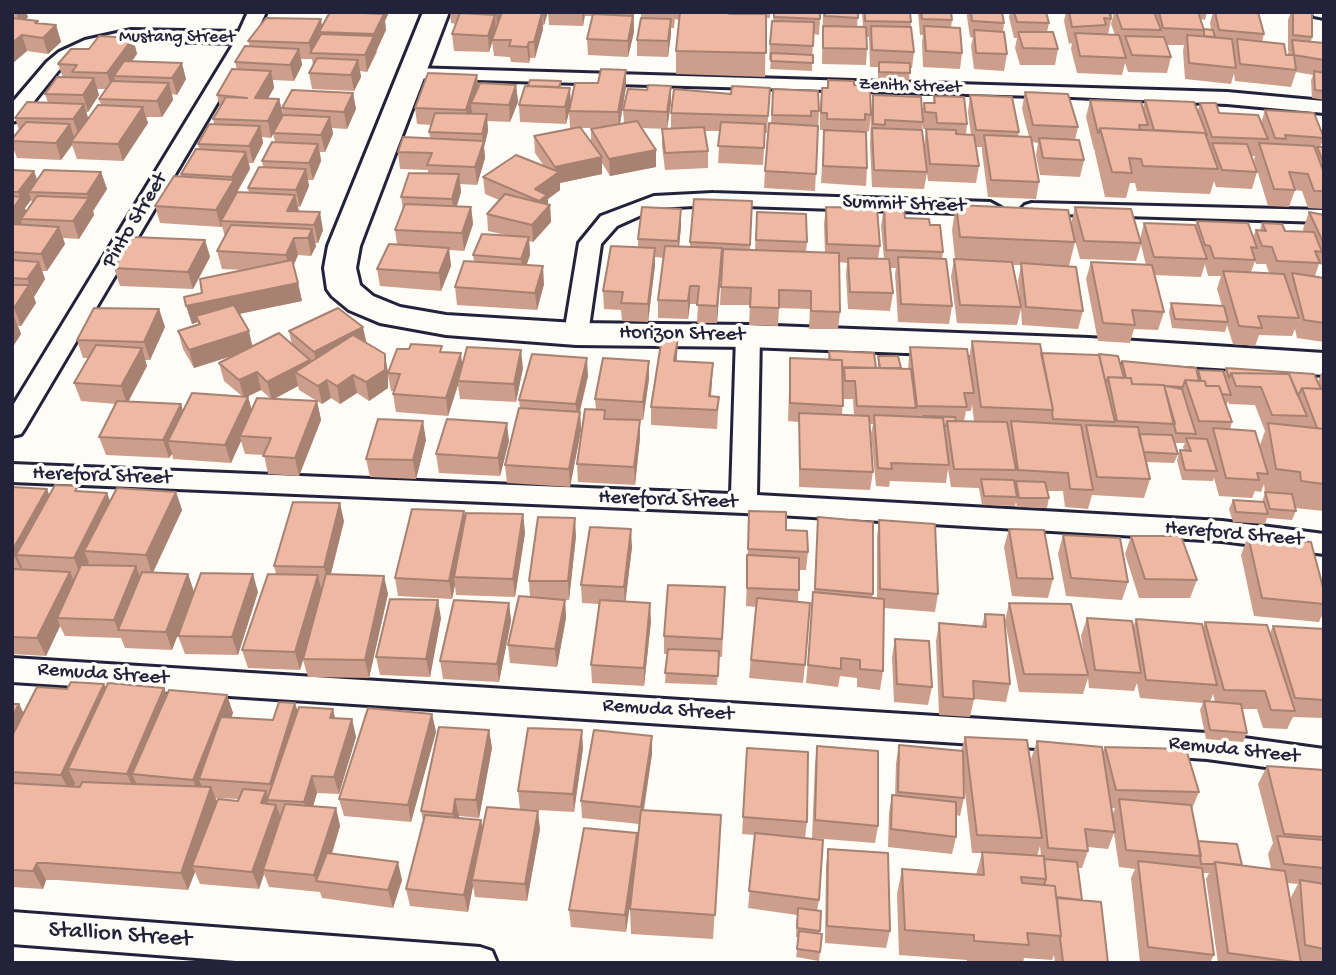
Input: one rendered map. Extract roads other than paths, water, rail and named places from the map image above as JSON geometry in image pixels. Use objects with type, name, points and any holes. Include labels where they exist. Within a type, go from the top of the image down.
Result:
[{"type":"street","name":"Pinto Street","points":[[12,428],[246,38],[257,12]]},
{"type":"street","name":"Horizon Street","points":[[436,12],[344,246],[340,268],[345,289],[361,303],[391,316],[446,325],[576,334],[748,336],[1089,349],[1324,363]]},
{"type":"street","name":"Mustang Street","points":[[12,116],[53,66],[65,56],[91,44],[131,35],[246,38]]},
{"type":"street","name":"Zenith Street","points":[[412,74],[1227,97],[1324,107]]},
{"type":"street","name":"Summit Street","points":[[576,334],[590,243],[609,221],[654,202],[713,199],[1324,216]]},
{"type":"street","points":[[744,504],[748,336]]},
{"type":"street","name":"Hereford Street","points":[[12,473],[744,504],[1222,531],[1324,544]]},
{"type":"street","name":"Remuda Street","points":[[12,670],[1207,746],[1324,762]]},
{"type":"street","name":"Stallion Street","points":[[12,928],[480,963]]}]
